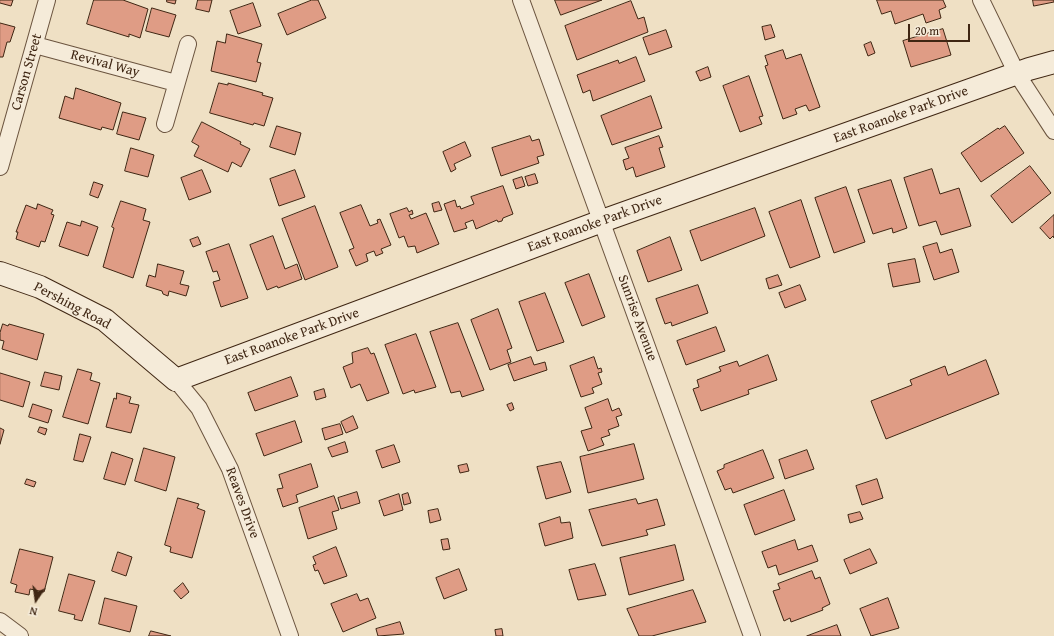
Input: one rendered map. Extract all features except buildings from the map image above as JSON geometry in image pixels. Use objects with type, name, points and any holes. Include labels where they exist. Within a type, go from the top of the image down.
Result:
[{"type":"street","name":"Carson Street","points":[[0,167],[48,0]]},
{"type":"street","name":"Sunrise Avenue","points":[[521,0],[752,636]]},
{"type":"street","points":[[981,0],[1016,74],[1054,132]]},
{"type":"street","points":[[165,124],[188,44]]},
{"type":"street","name":"Revival Way","points":[[35,45],[176,83]]},
{"type":"street","name":"East Roanoke Park Drive","points":[[176,380],[602,221],[1016,74],[1054,62]]},
{"type":"street","name":"Pershing Road","points":[[0,273],[40,287],[105,320],[176,380]]},
{"type":"street","name":"Reaves Drive","points":[[176,380],[199,408],[230,469],[290,636]]},
{"type":"street","points":[[0,621],[20,636]]}]
